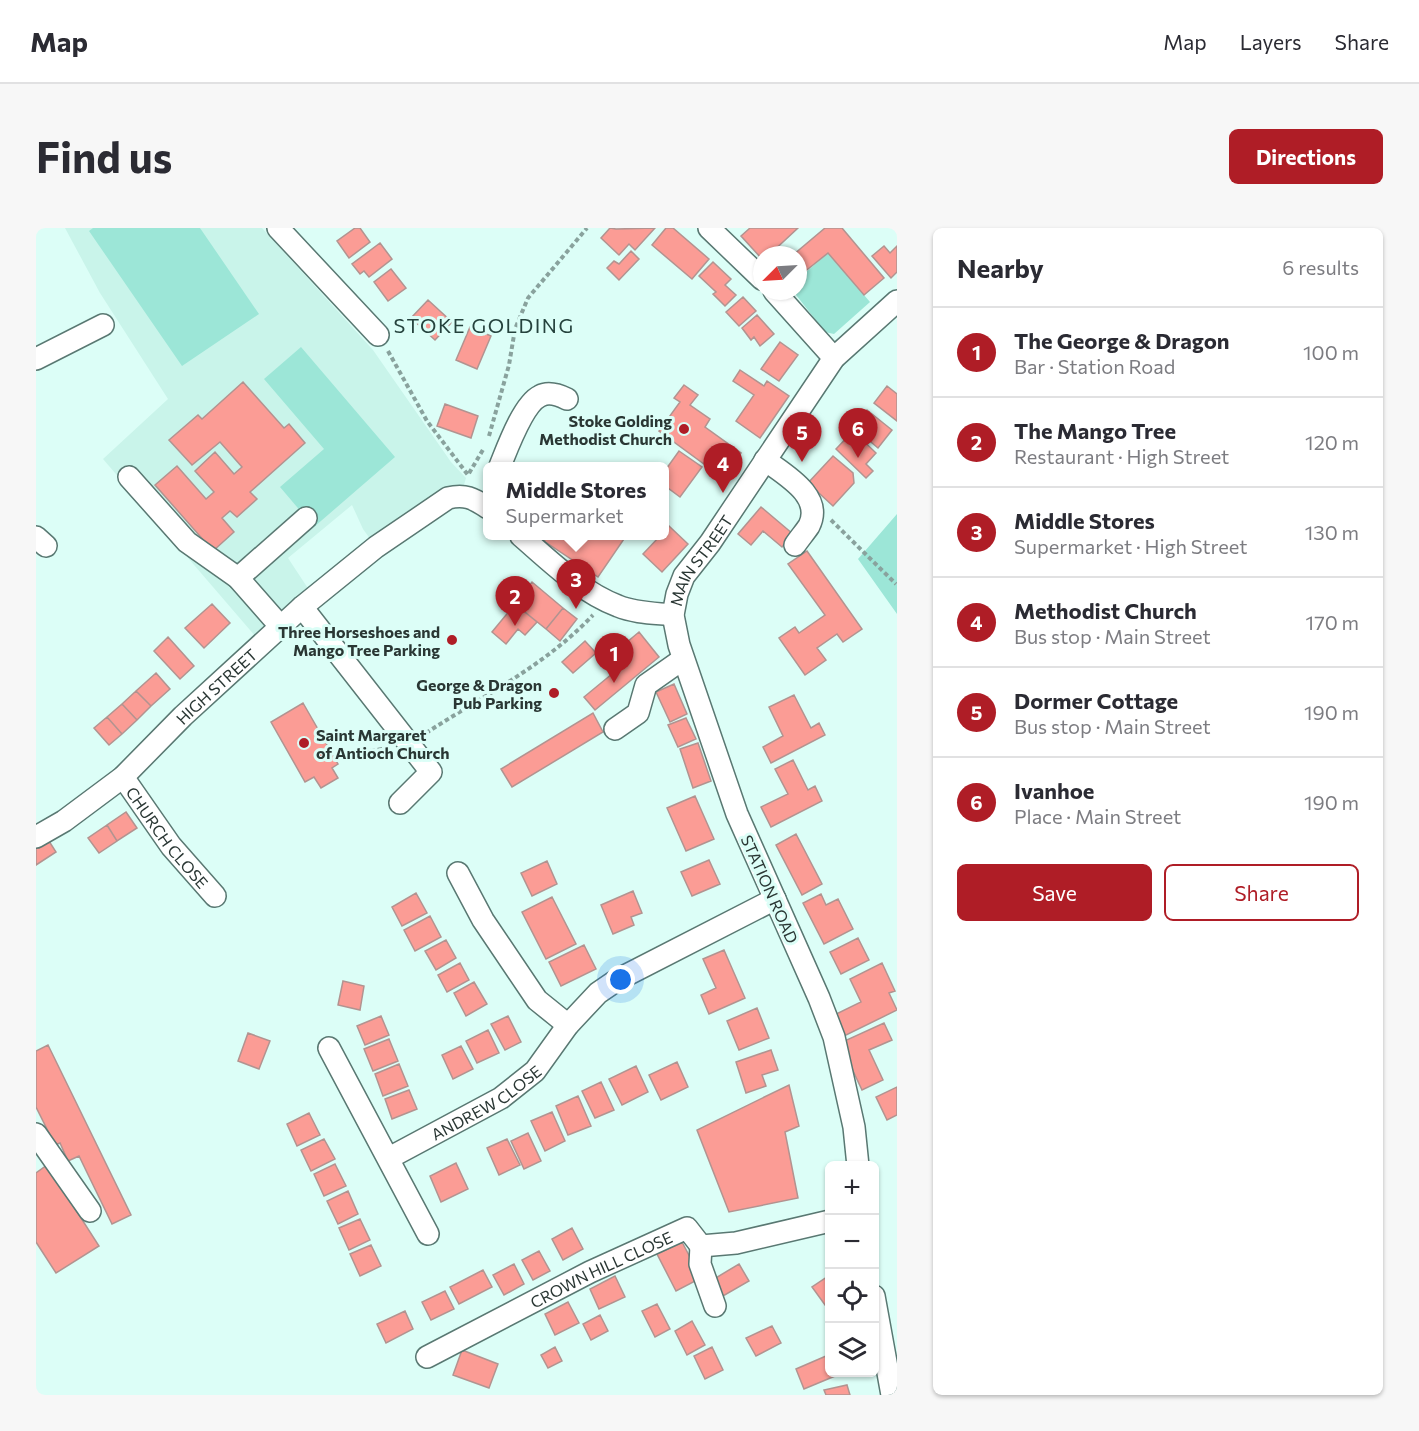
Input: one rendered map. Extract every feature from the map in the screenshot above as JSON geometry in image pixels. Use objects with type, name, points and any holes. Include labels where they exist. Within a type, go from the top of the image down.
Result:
[{"type":"street","points":[[278,228],[378,335]]},
{"type":"street","points":[[710,228],[753,270]]},
{"type":"street","points":[[782,300],[834,358]]},
{"type":"street","name":"MAIN STREET","points":[[673,615],[677,594],[684,576],[710,543],[834,358],[897,301]]},
{"type":"street","points":[[36,359],[103,325]]},
{"type":"street","points":[[502,462],[529,406],[540,396],[556,393],[567,399]]},
{"type":"street","points":[[765,460],[809,498],[813,511],[810,525],[795,545]]},
{"type":"street","points":[[129,477],[187,542],[238,578],[281,627]]},
{"type":"street","name":"HIGH STREET","points":[[36,837],[64,821],[123,777],[183,716],[302,607],[376,547],[448,498],[469,496],[483,503]]},
{"type":"street","points":[[238,578],[306,518]]},
{"type":"street","points":[[526,540],[563,572],[604,600],[638,611],[673,615]]},
{"type":"street","points":[[302,607],[431,772],[400,803]]},
{"type":"street","name":"STATION ROAD","points":[[673,615],[683,658],[737,814],[819,998],[834,1037],[854,1127],[857,1161]]},
{"type":"street","points":[[615,729],[638,713],[646,685],[683,658]]},
{"type":"street","name":"CHURCH CLOSE","points":[[123,777],[171,846],[215,896]]},
{"type":"street","points":[[458,873],[483,920],[537,1000],[568,1025]]},
{"type":"street","name":"ANDREW CLOSE","points":[[389,1158],[501,1098],[535,1071],[568,1025],[598,993],[617,980],[775,899]]},
{"type":"street","points":[[328,1048],[428,1234]]},
{"type":"street","points":[[36,1134],[90,1211]]},
{"type":"street","points":[[715,1306],[700,1264],[701,1246],[736,1244],[825,1222]]},
{"type":"street","name":"CROWN HILL CLOSE","points":[[427,1357],[590,1272],[687,1228],[701,1246]]},
{"type":"street","points":[[879,1323],[892,1395]]},
{"type":"path","points":[[378,335],[428,421],[468,475],[485,446],[509,365],[514,328],[528,298],[587,228]]},
{"type":"path","points":[[809,498],[896,584]]},
{"type":"path","points":[[348,754],[409,745],[539,662],[573,636],[604,600]]},
{"type":"shaded area","points":[[65,228],[262,228],[373,350],[451,462],[466,478],[461,495],[376,547],[363,529],[352,505],[288,558],[315,599],[262,644],[103,459],[168,399],[100,293]]},
{"type":"shaded area","points":[[93,228],[200,228],[259,314],[182,366],[89,231]]},
{"type":"shaded area","points":[[828,253],[870,302],[834,334],[825,332],[800,300],[807,300],[807,271]]},
{"type":"shaded area","points":[[301,347],[395,457],[314,527],[280,487],[324,449],[264,379]]},
{"type":"shaded area","points":[[897,514],[897,614],[858,559]]},
{"type":"building","points":[[355,228],[360,228],[370,242],[349,258],[337,241]]},
{"type":"building","points":[[610,228],[655,228],[635,250],[629,244],[619,255],[601,238]]},
{"type":"building","points":[[666,228],[673,228],[709,259],[692,279],[652,245]]},
{"type":"building","points":[[750,228],[798,228],[779,246],[753,246],[753,249],[741,236]]},
{"type":"building","points":[[825,228],[842,228],[884,278],[864,295],[828,253],[807,270],[807,246],[804,246]]},
{"type":"building","points":[[380,243],[392,259],[369,277],[364,271],[360,274],[352,264]]},
{"type":"building","points":[[884,246],[890,253],[897,246],[897,272],[891,278],[872,256]]},
{"type":"building","points":[[631,251],[639,259],[619,280],[607,268],[614,261],[619,264]]},
{"type":"building","points":[[713,262],[731,279],[725,285],[736,295],[725,306],[713,294],[716,292],[699,276]]},
{"type":"building","points":[[391,269],[406,288],[388,301],[374,282]]},
{"type":"building","points":[[743,297],[756,311],[739,326],[726,312]]},
{"type":"building","points":[[428,300],[452,322],[435,340],[411,318]]},
{"type":"building","points":[[757,315],[774,334],[760,346],[754,337],[751,340],[742,328]]},
{"type":"building","points":[[470,327],[491,336],[477,369],[456,360]]},
{"type":"building","points":[[780,342],[798,355],[779,381],[761,369]]},
{"type":"building","points":[[740,370],[764,386],[767,381],[789,396],[760,438],[736,421],[754,395],[733,381]]},
{"type":"building","points":[[243,382],[284,428],[289,424],[305,443],[250,492],[257,499],[237,517],[230,511],[222,518],[234,532],[213,551],[155,485],[177,466],[206,499],[214,492],[195,471],[215,452],[234,474],[242,467],[220,442],[192,465],[169,440],[198,415],[202,419]]},
{"type":"building","name":"Stoke Golding Methodist Church","points":[[684,385],[698,395],[690,405],[710,419],[705,427],[741,453],[723,478],[659,431],[680,402],[674,398]]},
{"type":"building","points":[[887,386],[897,394],[897,421],[874,403]]},
{"type":"building","points":[[445,404],[478,416],[471,438],[437,426]]},
{"type":"building","points":[[867,410],[892,430],[878,448],[853,427]]},
{"type":"building","points":[[853,431],[876,453],[866,464],[873,471],[866,478],[836,449]]},
{"type":"building","points":[[679,451],[702,467],[680,497],[669,489],[669,465]]},
{"type":"building","points":[[833,456],[853,473],[854,483],[833,506],[808,483]]},
{"type":"building","points":[[761,507],[793,534],[782,547],[763,531],[751,545],[738,534]]},
{"type":"building","points":[[669,526],[688,544],[662,572],[643,554],[656,540],[669,540]]},
{"type":"building","points":[[545,540],[623,540],[598,577]]},
{"type":"building","points":[[807,551],[862,629],[843,642],[837,634],[817,648],[826,660],[805,675],[779,638],[795,627],[799,633],[825,615],[788,564]]},
{"type":"building","points":[[532,582],[563,608],[546,629],[515,604]]},
{"type":"building","points":[[212,604],[230,623],[204,648],[185,628]]},
{"type":"building","points":[[515,604],[537,622],[525,635],[518,629],[506,644],[492,632]]},
{"type":"building","points":[[563,608],[577,619],[560,641],[546,629]]},
{"type":"building","points":[[639,632],[659,657],[595,710],[584,697],[618,669],[608,658]]},
{"type":"building","points":[[168,637],[194,666],[180,679],[154,651]]},
{"type":"building","points":[[585,641],[596,653],[573,673],[562,662]]},
{"type":"building","points":[[156,673],[170,689],[151,706],[136,691]]},
{"type":"building","points":[[674,684],[687,714],[670,722],[656,692]]},
{"type":"building","points":[[136,691],[151,706],[137,720],[122,704]]},
{"type":"building","points":[[794,695],[811,728],[819,723],[825,735],[771,763],[763,747],[783,736],[769,707]]},
{"type":"building","name":"Saint Margaret of Antioch Church","points":[[303,703],[338,764],[332,768],[338,778],[321,788],[314,777],[305,782],[271,722]]},
{"type":"building","points":[[122,704],[137,720],[122,734],[107,717]]},
{"type":"building","points":[[593,713],[603,732],[512,787],[501,769]]},
{"type":"building","points":[[107,717],[122,734],[109,745],[94,728]]},
{"type":"building","points":[[686,718],[696,739],[678,747],[668,725]]},
{"type":"building","points":[[698,743],[711,781],[693,788],[680,749]]},
{"type":"building","points":[[793,760],[808,790],[815,786],[822,801],[771,827],[761,807],[788,794],[775,769]]},
{"type":"building","points":[[695,796],[714,839],[686,851],[667,808]]},
{"type":"building","points":[[126,812],[137,828],[117,841],[107,825]]},
{"type":"building","points":[[107,825],[117,841],[99,853],[88,838]]},
{"type":"building","points":[[796,834],[822,884],[802,895],[776,845]]},
{"type":"building","points":[[47,838],[56,852],[36,865],[36,845]]},
{"type":"building","points":[[709,860],[720,884],[692,896],[681,872]]},
{"type":"building","points":[[547,861],[557,884],[532,896],[521,873]]},
{"type":"building","points":[[633,891],[642,913],[631,917],[634,925],[613,934],[601,905]]},
{"type":"building","points":[[416,893],[427,913],[402,926],[392,907]]},
{"type":"building","points":[[821,894],[826,905],[838,899],[853,929],[824,944],[803,903]]},
{"type":"building","points":[[552,897],[576,944],[546,959],[522,912]]},
{"type":"building","points":[[430,916],[441,937],[415,951],[404,930]]},
{"type":"building","points":[[858,938],[869,960],[841,974],[830,952]]},
{"type":"building","points":[[446,940],[456,958],[436,970],[425,951]]},
{"type":"building","points":[[584,945],[596,969],[561,986],[549,962]]},
{"type":"building","points":[[724,950],[745,998],[709,1014],[701,995],[716,988],[703,959]]},
{"type":"building","points":[[460,963],[469,980],[447,992],[438,975]]},
{"type":"building","points":[[882,963],[895,991],[889,993],[897,1010],[842,1037],[832,1016],[861,1002],[850,979]]},
{"type":"building","points":[[343,981],[364,986],[360,1010],[338,1005]]},
{"type":"building","points":[[474,982],[487,1004],[466,1016],[454,993]]},
{"type":"building","points":[[757,1008],[769,1038],[739,1050],[727,1021]]},
{"type":"building","points":[[381,1016],[389,1035],[365,1045],[357,1026]]},
{"type":"building","points":[[508,1016],[521,1042],[505,1050],[491,1024]]},
{"type":"building","points":[[884,1023],[892,1040],[869,1050],[883,1080],[862,1090],[840,1043]]},
{"type":"building","points":[[488,1030],[499,1053],[477,1063],[466,1041]]},
{"type":"building","points":[[248,1033],[270,1041],[259,1069],[238,1061]]},
{"type":"building","points":[[389,1039],[398,1061],[373,1071],[364,1049]]},
{"type":"building","points":[[48,1045],[131,1215],[112,1224],[79,1156],[68,1161],[60,1143],[55,1145],[36,1107],[36,1051]]},
{"type":"building","points":[[461,1046],[473,1069],[453,1079],[442,1055]]},
{"type":"building","points":[[771,1050],[778,1070],[762,1075],[766,1086],[746,1093],[736,1062]]},
{"type":"building","points":[[677,1062],[688,1087],[661,1100],[649,1075]]},
{"type":"building","points":[[399,1064],[408,1086],[383,1096],[375,1074]]},
{"type":"building","points":[[636,1066],[648,1092],[622,1105],[609,1079]]},
{"type":"building","points":[[601,1082],[614,1110],[595,1118],[582,1091]]},
{"type":"building","points":[[789,1085],[799,1126],[785,1132],[798,1198],[729,1212],[697,1130]]},
{"type":"building","points":[[897,1087],[897,1115],[887,1120],[876,1097]]},
{"type":"building","points":[[409,1090],[417,1109],[392,1119],[385,1099]]},
{"type":"building","points":[[578,1096],[591,1126],[568,1135],[556,1106]]},
{"type":"building","points":[[552,1112],[565,1141],[545,1151],[531,1121]]},
{"type":"building","points":[[309,1113],[320,1135],[297,1146],[287,1124]]},
{"type":"building","points":[[528,1133],[541,1161],[524,1169],[511,1141]]},
{"type":"building","points":[[324,1139],[335,1159],[311,1171],[301,1150]]},
{"type":"building","points":[[507,1139],[520,1165],[499,1175],[487,1148]]},
{"type":"building","points":[[456,1163],[468,1189],[441,1202],[430,1176]]},
{"type":"building","points":[[335,1164],[346,1186],[324,1196],[314,1174]]},
{"type":"building","points":[[47,1165],[99,1246],[56,1273],[36,1242],[36,1173]]},
{"type":"building","points":[[348,1191],[358,1214],[338,1224],[327,1201]]},
{"type":"building","points":[[360,1219],[370,1240],[349,1250],[339,1228]]},
{"type":"building","points":[[572,1228],[583,1249],[563,1260],[552,1239]]},
{"type":"building","points":[[682,1242],[701,1278],[676,1291],[657,1254]]},
{"type":"building","points":[[371,1245],[381,1266],[360,1276],[350,1254]]},
{"type":"building","points":[[539,1251],[550,1271],[533,1280],[522,1260]]},
{"type":"building","points":[[514,1264],[524,1284],[504,1295],[493,1275]]},
{"type":"building","points":[[739,1264],[749,1281],[723,1296],[714,1279]]},
{"type":"building","points":[[483,1270],[492,1287],[459,1304],[450,1287]]},
{"type":"building","points":[[615,1276],[625,1297],[599,1309],[590,1289]]},
{"type":"building","points":[[825,1278],[825,1305],[812,1287]]},
{"type":"building","points":[[445,1291],[454,1309],[431,1320],[422,1302]]},
{"type":"building","points":[[568,1302],[579,1323],[555,1335],[545,1314]]},
{"type":"building","points":[[657,1304],[670,1329],[655,1337],[642,1311]]},
{"type":"building","points":[[405,1311],[413,1329],[386,1343],[377,1324]]},
{"type":"building","points":[[600,1315],[608,1331],[591,1340],[583,1324]]},
{"type":"building","points":[[692,1321],[705,1345],[687,1355],[675,1331]]},
{"type":"building","points":[[772,1326],[781,1343],[756,1356],[746,1338]]},
{"type":"building","points":[[555,1347],[562,1361],[548,1368],[541,1355]]},
{"type":"building","points":[[712,1347],[723,1370],[705,1379],[694,1356]]},
{"type":"building","points":[[462,1350],[498,1364],[489,1388],[453,1375]]},
{"type":"building","points":[[825,1356],[825,1377],[833,1377],[804,1389],[796,1369]]},
{"type":"building","points":[[847,1385],[850,1395],[826,1395],[824,1390]]},
{"type":"place","name":"Stoke Golding Methodist Church","points":[[684,429]]},
{"type":"place","name":"Ivanhoe","points":[[858,458]]},
{"type":"place","name":"Dormer Cottage","points":[[802,462]]},
{"type":"place","name":"Methodist Church","points":[[723,493]]},
{"type":"place","name":"Middle Stores","points":[[576,609]]},
{"type":"place","name":"The Mango Tree","points":[[515,626]]},
{"type":"place","name":"Three Horseshoes and Mango Tree Parking","points":[[452,640]]},
{"type":"place","name":"The George & Dragon","points":[[614,683]]},
{"type":"place","name":"George & Dragon Pub Parking","points":[[554,693]]},
{"type":"place","name":"Saint Margaret of Antioch Church","points":[[304,743]]},
{"type":"district","name":"STOKE GOLDING","points":[[484,325]]}]
